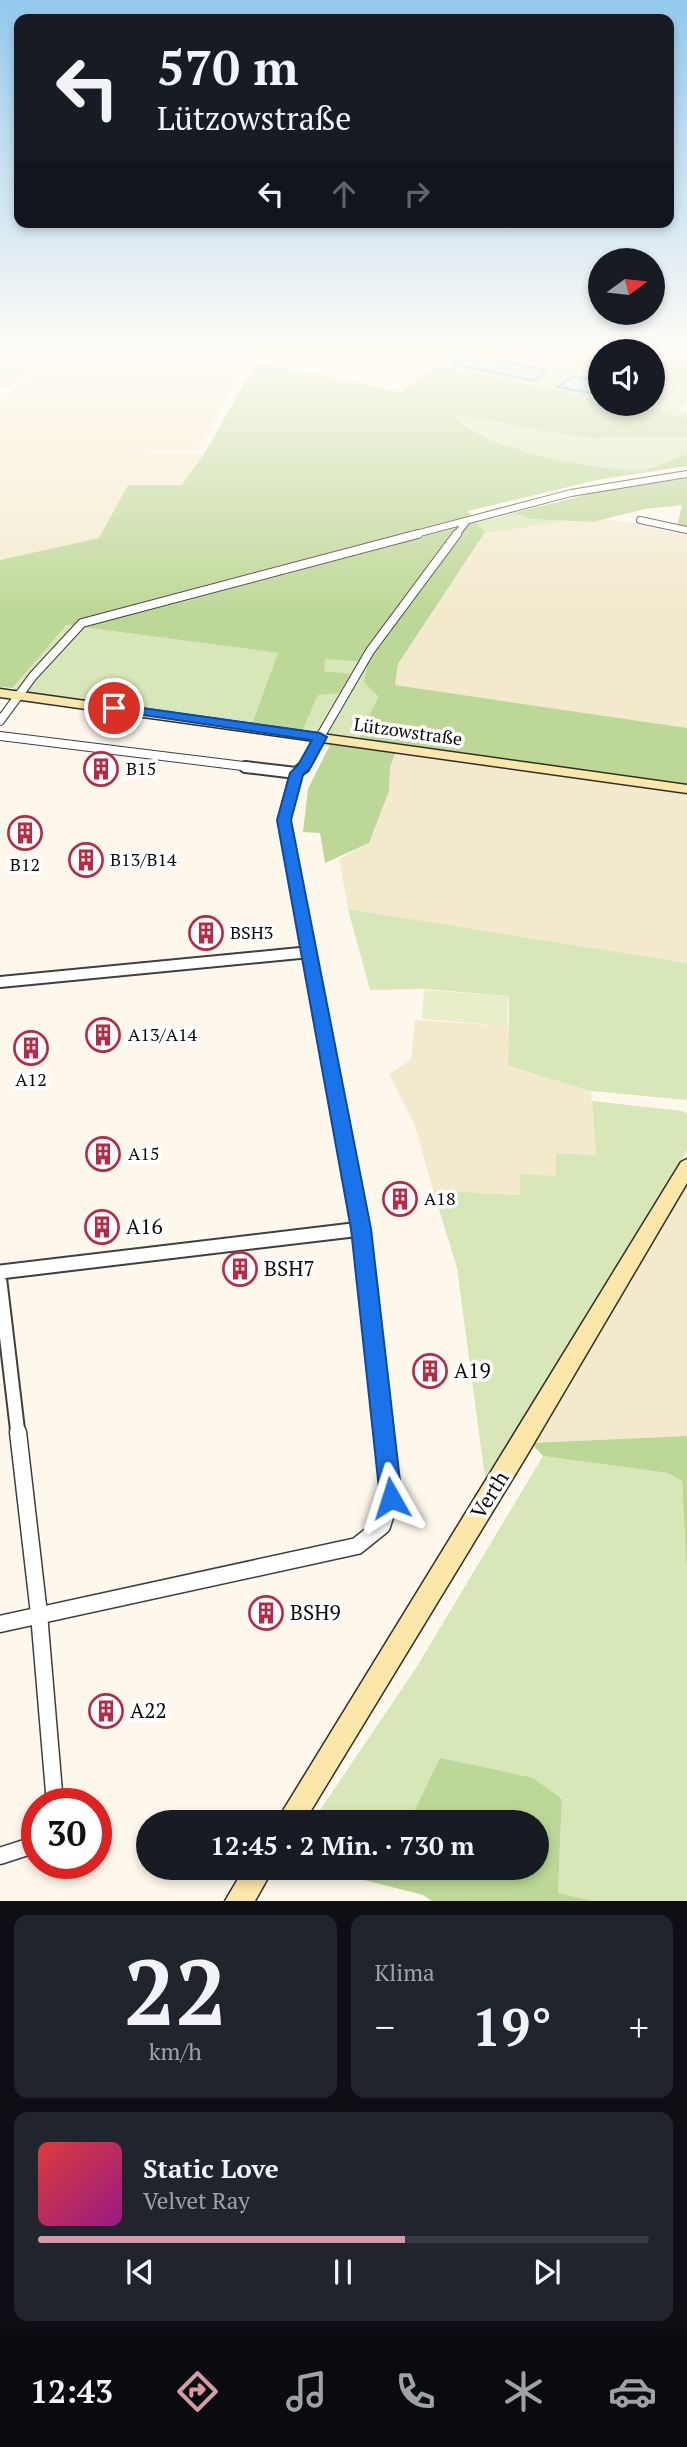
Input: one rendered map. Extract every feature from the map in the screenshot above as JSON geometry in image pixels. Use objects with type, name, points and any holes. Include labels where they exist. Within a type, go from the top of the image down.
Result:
[{"type":"street","points":[[0,720],[18,695],[82,623],[597,487],[687,474]]},
{"type":"street","points":[[640,520],[687,530]]},
{"type":"street","points":[[0,1624],[357,1546],[382,1526],[391,1498],[361,1229],[284,820],[296,773],[304,767],[370,651],[466,522]]},
{"type":"street","name":"Lützowstraße","points":[[0,693],[687,789]]},
{"type":"street","points":[[0,736],[296,773]]},
{"type":"street","points":[[0,982],[310,952]]},
{"type":"street","name":"Verth","points":[[296,1810],[687,1167]]},
{"type":"street","points":[[0,1272],[361,1229]]},
{"type":"street","points":[[0,1282],[5,1371],[38,1614],[54,1788]]},
{"type":"street","points":[[0,1856],[21,1849]]},
{"type":"street","points":[[239,1901],[253,1880]]},
{"type":"shaded area","points":[[0,439],[204,439],[197,451],[113,451],[204,454],[182,485],[128,485],[99,538],[0,560]]},
{"type":"shaded area","points":[[609,519],[687,535],[687,728],[395,685],[398,664],[485,532],[566,521],[593,522]]},
{"type":"shaded area","points":[[396,750],[687,793],[687,963],[348,909],[339,859],[369,843],[389,791],[390,767]]},
{"type":"shaded area","points":[[415,1020],[508,1026],[508,1066],[591,1091],[596,1155],[556,1153],[556,1176],[521,1195],[433,1190],[415,1126],[389,1074],[411,1060]]},
{"type":"shaded area","points":[[687,1181],[687,1436],[531,1443],[663,1226]]},
{"type":"green space","points":[[213,439],[489,439],[540,456],[569,462],[641,470],[687,454],[687,466],[597,480],[468,511],[485,532],[398,664],[395,685],[687,728],[687,784],[398,746],[390,767],[389,791],[369,843],[325,863],[320,833],[303,832],[308,789],[330,745],[355,748],[362,746],[360,737],[378,696],[364,682],[368,662],[325,659],[324,671],[351,674],[339,693],[318,695],[302,732],[251,726],[278,653],[66,625],[13,688],[0,687],[0,560],[99,538],[128,485],[182,485]]},
{"type":"green space","points":[[491,439],[687,439],[687,454],[641,470],[595,467],[541,456]]},
{"type":"green space","points":[[687,478],[687,529],[677,526],[682,505],[645,509],[593,522],[530,519],[514,513],[613,488]]},
{"type":"green space","points":[[514,513],[530,519],[566,521],[494,532],[485,532],[477,522]]},
{"type":"green space","points":[[65,625],[279,653],[251,725],[302,732],[318,695],[350,675],[324,671],[324,658],[369,662],[378,695],[361,737],[362,746],[355,748],[315,746],[305,741],[0,698],[14,688]]},
{"type":"green space","points":[[348,909],[687,963],[687,1100],[591,1091],[508,1066],[509,996],[424,989],[370,990]]},
{"type":"green space","points":[[424,990],[508,996],[507,1026],[422,1019]]},
{"type":"green space","points":[[592,1101],[687,1113],[687,1150],[658,1203],[485,1478],[457,1268],[433,1190],[520,1195],[520,1174],[556,1176],[556,1153],[596,1155]]},
{"type":"green space","points":[[687,1436],[687,1579],[682,1481],[668,1473],[543,1456],[531,1443]]},
{"type":"green space","points":[[543,1456],[669,1473],[682,1481],[687,1579],[687,1901],[594,1901],[558,1893],[562,1798],[441,1758],[415,1810],[320,1810],[416,1668]]},
{"type":"green space","points":[[440,1758],[533,1778],[562,1799],[558,1893],[594,1901],[432,1901],[423,1895],[364,1880],[549,1880],[549,1810],[415,1810]]},
{"type":"place","name":"B15","points":[[101,769]]},
{"type":"place","name":"B12","points":[[25,833]]},
{"type":"place","name":"B13/B14","points":[[86,860]]},
{"type":"place","name":"BSH3","points":[[206,933]]},
{"type":"place","name":"A13/A14","points":[[103,1035]]},
{"type":"place","name":"A12","points":[[31,1048]]},
{"type":"place","name":"A15","points":[[103,1154]]},
{"type":"place","name":"A18","points":[[400,1199]]},
{"type":"place","name":"A16","points":[[102,1227]]},
{"type":"place","name":"BSH7","points":[[240,1269]]},
{"type":"place","name":"A19","points":[[430,1371]]},
{"type":"place","name":"BSH9","points":[[266,1613]]},
{"type":"place","name":"A22","points":[[106,1711]]},
{"type":"route","points":[[114,708],[320,737],[304,767],[296,773],[284,820],[361,1229],[391,1498]]}]
